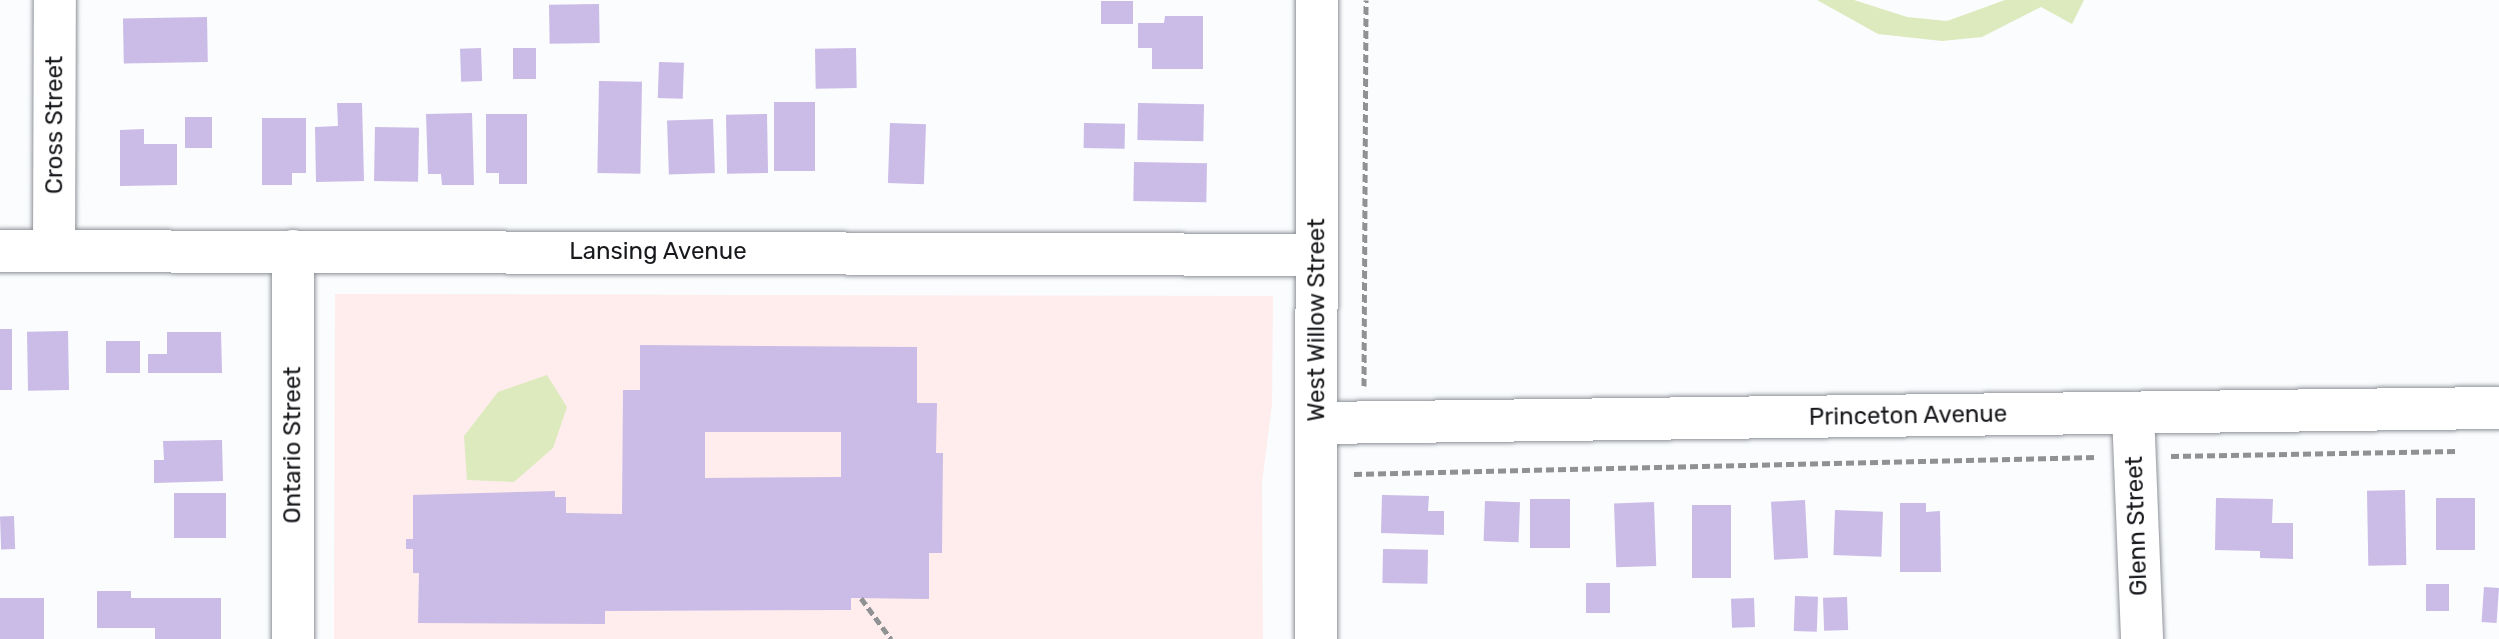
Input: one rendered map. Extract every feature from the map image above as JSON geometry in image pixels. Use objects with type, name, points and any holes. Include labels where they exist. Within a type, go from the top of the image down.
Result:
[{"type":"street","name":"Cross Street","points":[[54,251],[55,0]]},
{"type":"street","name":"West Willow Street","points":[[1316,639],[1317,0]]},
{"type":"street","name":"Lansing Avenue","points":[[0,251],[1316,255]]},
{"type":"street","name":"Ontario Street","points":[[293,251],[293,639]]},
{"type":"street","name":"Princeton Avenue","points":[[1318,423],[2499,408]]},
{"type":"street","name":"Glenn Street","points":[[2133,413],[2142,639]]},
{"type":"path","points":[[1364,387],[1366,0]]},
{"type":"path","points":[[1354,471],[2467,450]]},
{"type":"path","points":[[861,598],[891,639]]},
{"type":"shaded area","points":[[335,294],[1273,296],[1272,405],[1262,482],[1263,639],[334,639]]},
{"type":"green space","points":[[1817,0],[1854,0],[1907,17],[1947,21],[2005,0],[2084,0],[2072,24],[2041,7],[1982,37],[1942,41],[1878,34]]},
{"type":"green space","points":[[547,375],[567,407],[553,448],[514,482],[467,480],[464,436],[498,392]]},
{"type":"building","points":[[1101,1],[1133,1],[1133,24],[1101,24]]},
{"type":"building","points":[[599,4],[600,43],[550,44],[549,5]]},
{"type":"building","points":[[1165,16],[1203,16],[1203,69],[1152,69],[1152,48],[1138,48],[1138,23],[1164,23]]},
{"type":"building","points":[[207,17],[208,62],[124,63],[123,18]]},
{"type":"building","points":[[481,48],[482,81],[461,82],[460,49]]},
{"type":"building","points":[[513,48],[536,48],[536,79],[513,79]]},
{"type":"building","points":[[856,48],[857,88],[816,89],[815,49]]},
{"type":"building","points":[[659,62],[684,63],[683,99],[658,98]]},
{"type":"building","points":[[599,81],[642,82],[640,174],[597,173]]},
{"type":"building","points":[[774,102],[815,102],[815,171],[774,171]]},
{"type":"building","points":[[337,103],[362,103],[364,181],[316,182],[315,127],[338,126]]},
{"type":"building","points":[[1138,103],[1204,104],[1203,141],[1137,140]]},
{"type":"building","points":[[472,113],[474,185],[442,185],[441,174],[428,174],[426,114]]},
{"type":"building","points":[[486,114],[527,114],[527,184],[499,184],[499,173],[486,173]]},
{"type":"building","points":[[767,114],[768,173],[727,174],[726,115]]},
{"type":"building","points":[[185,117],[212,117],[212,148],[185,148]]},
{"type":"building","points":[[262,118],[306,118],[306,173],[292,173],[292,185],[262,185]]},
{"type":"building","points":[[713,119],[715,173],[669,175],[667,121]]},
{"type":"building","points":[[890,123],[926,124],[924,184],[888,183]]},
{"type":"building","points":[[1084,123],[1125,124],[1125,149],[1084,148]]},
{"type":"building","points":[[375,127],[419,128],[418,182],[374,181]]},
{"type":"building","points":[[144,129],[144,144],[177,144],[177,185],[120,186],[120,130]]},
{"type":"building","points":[[1134,162],[1207,163],[1206,202],[1133,201]]},
{"type":"building","points":[[0,329],[12,329],[12,390],[0,390]]},
{"type":"building","points":[[68,331],[69,390],[28,391],[27,332]]},
{"type":"building","points":[[167,332],[221,332],[222,373],[148,373],[148,354],[167,354]]},
{"type":"building","points":[[106,341],[140,341],[140,373],[106,373]]},
{"type":"building","points":[[640,345],[917,347],[917,403],[937,403],[936,453],[943,453],[942,553],[929,553],[929,599],[851,598],[851,610],[605,611],[605,624],[418,623],[419,573],[413,573],[413,549],[406,549],[406,539],[413,539],[413,495],[555,491],[555,497],[566,497],[566,513],[622,514],[623,390],[640,390]],"holes":[[[705,432],[841,432],[841,477],[705,478]]]},
{"type":"building","points":[[222,440],[223,481],[154,483],[154,460],[164,460],[163,441]]},
{"type":"building","points":[[2405,490],[2406,565],[2368,566],[2367,491]]},
{"type":"building","points":[[174,493],[226,493],[226,538],[174,538]]},
{"type":"building","points":[[1382,495],[1429,496],[1428,511],[1444,511],[1444,535],[1381,533]]},
{"type":"building","points":[[2216,498],[2273,499],[2272,523],[2293,523],[2293,559],[2260,558],[2260,551],[2215,550]]},
{"type":"building","points":[[2436,498],[2475,498],[2475,550],[2436,550]]},
{"type":"building","points":[[1530,499],[1570,499],[1570,548],[1530,548]]},
{"type":"building","points":[[1805,500],[1808,558],[1774,560],[1771,502]]},
{"type":"building","points":[[1485,501],[1520,502],[1519,542],[1484,541]]},
{"type":"building","points":[[1654,502],[1656,566],[1616,567],[1614,503]]},
{"type":"building","points":[[1900,503],[1926,503],[1926,512],[1940,511],[1941,572],[1900,572]]},
{"type":"building","points":[[1692,505],[1731,505],[1731,578],[1692,578]]},
{"type":"building","points":[[1835,510],[1883,512],[1881,557],[1833,555]]},
{"type":"building","points":[[0,516],[14,516],[15,549],[1,549]]},
{"type":"building","points":[[1383,549],[1428,550],[1427,584],[1382,583]]},
{"type":"building","points":[[1586,583],[1610,583],[1610,613],[1586,613]]},
{"type":"building","points":[[2426,584],[2449,584],[2449,611],[2426,611]]},
{"type":"building","points":[[2484,587],[2499,588],[2497,623],[2482,622]]},
{"type":"building","points":[[97,591],[131,591],[131,598],[221,598],[221,639],[155,639],[155,628],[97,628]]},
{"type":"building","points":[[1795,596],[1818,597],[1817,632],[1794,631]]},
{"type":"building","points":[[1847,597],[1848,630],[1824,631],[1823,598]]},
{"type":"building","points":[[0,598],[44,598],[44,639],[0,639]]},
{"type":"building","points":[[1754,598],[1755,627],[1732,628],[1731,599]]}]
